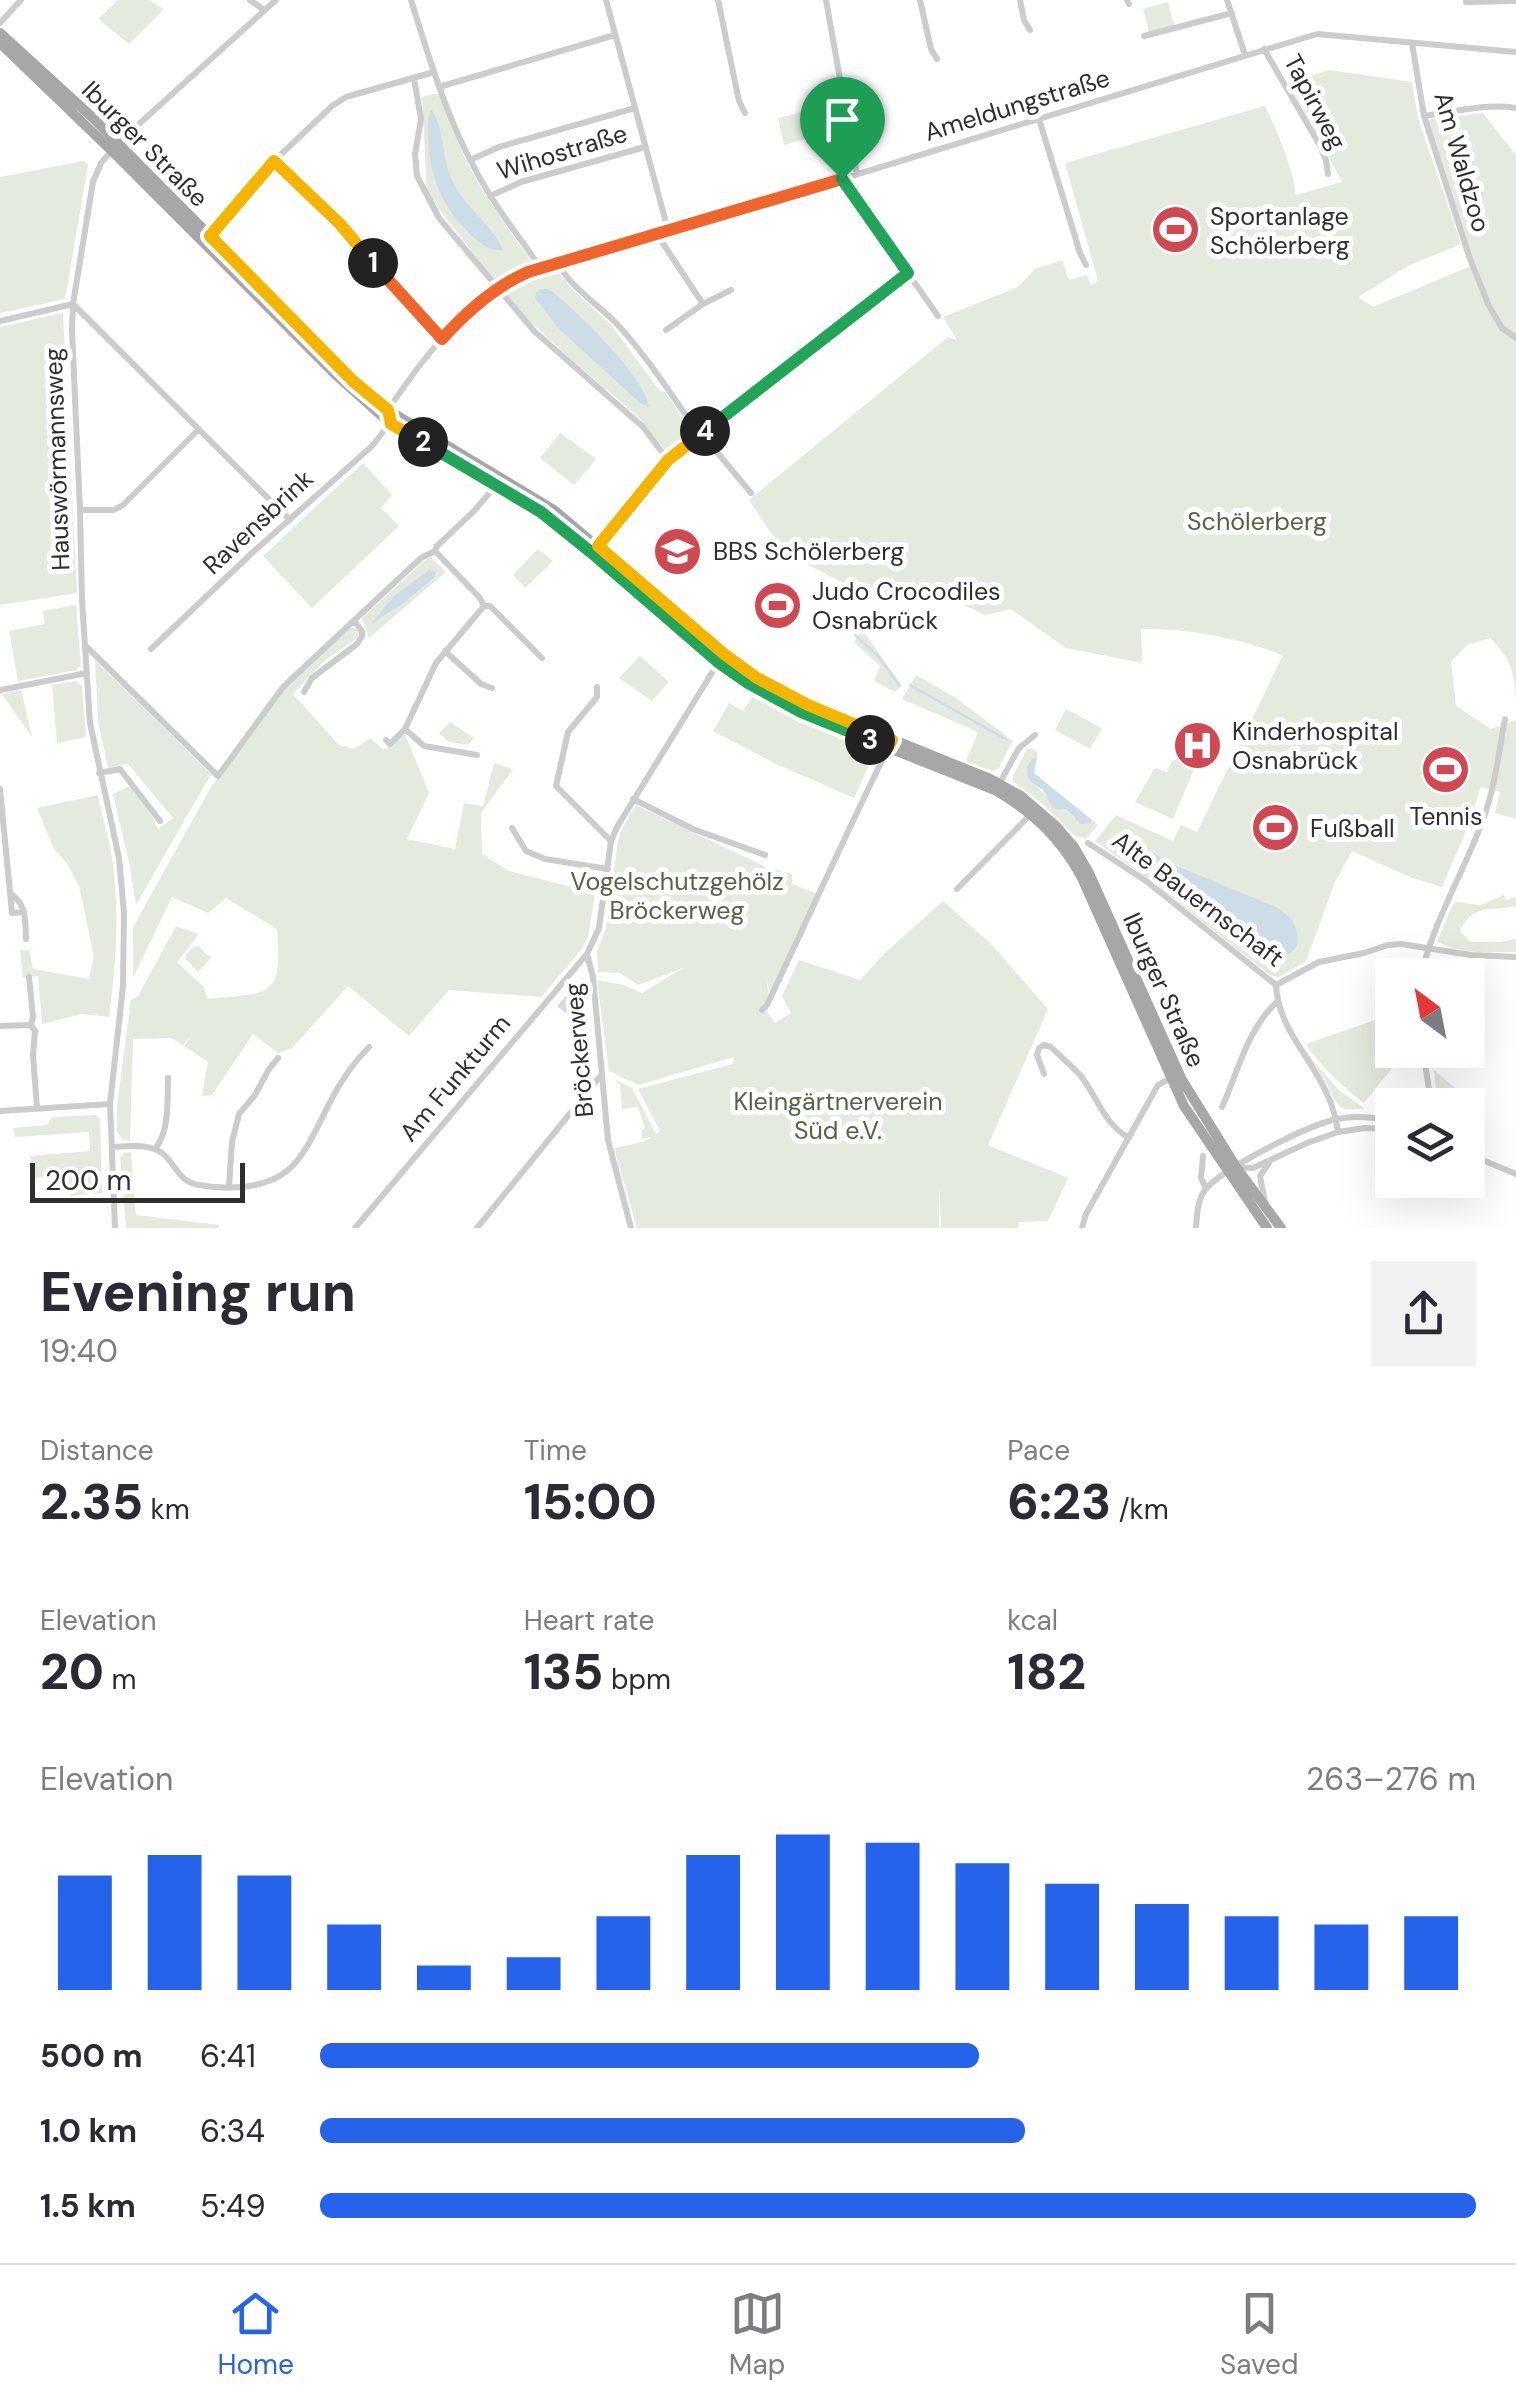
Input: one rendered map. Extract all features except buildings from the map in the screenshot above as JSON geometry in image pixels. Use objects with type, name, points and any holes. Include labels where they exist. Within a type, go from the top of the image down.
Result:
[{"type":"main road","name":"Iburger Straße","points":[[0,32],[354,382],[388,410],[554,510],[595,550],[772,698],[997,787],[1038,808],[1074,847],[1103,901],[1182,1080],[1266,1228]]},
{"type":"main road","name":"Iburger Straße","points":[[0,43],[115,146],[362,400],[391,424],[496,484],[595,550]]},
{"type":"main road","name":"Iburger Straße","points":[[997,787],[1032,814],[1067,852],[1184,1106],[1281,1228]]},
{"type":"street","points":[[0,22],[20,0]]},
{"type":"street","points":[[250,0],[264,10]]},
{"type":"street","points":[[115,146],[276,0]]},
{"type":"street","points":[[411,0],[434,72],[470,160],[540,267]]},
{"type":"street","points":[[606,0],[668,230]]},
{"type":"street","points":[[718,0],[739,101],[745,113]]},
{"type":"street","points":[[826,0],[857,174]]},
{"type":"street","points":[[920,0],[936,59]]},
{"type":"street","points":[[1020,0],[1030,30]]},
{"type":"street","points":[[1227,0],[1245,55]]},
{"type":"street","points":[[1466,2],[1516,1]]},
{"type":"street","points":[[1144,36],[1232,12]]},
{"type":"street","points":[[440,87],[616,34]]},
{"type":"street","name":"Ameldungstraße","points":[[388,410],[442,339],[470,310],[518,276],[540,267],[1317,34],[1516,52]]},
{"type":"street","name":"Am Waldzoo","points":[[1412,43],[1424,116],[1469,256],[1488,304],[1502,328],[1516,338]]},
{"type":"street","name":"Tapirweg","points":[[1264,50],[1319,144],[1328,174]]},
{"type":"street","points":[[210,236],[274,161],[332,106],[346,97],[434,72]]},
{"type":"street","points":[[414,78],[422,120],[415,154],[421,186],[438,218],[555,352],[643,427],[668,460]]},
{"type":"street","points":[[1424,116],[1504,106],[1516,108]]},
{"type":"street","points":[[470,160],[498,147],[635,108]]},
{"type":"street","points":[[1040,119],[1086,265]]},
{"type":"street","name":"Hauswörmannsweg","points":[[115,146],[101,163],[94,182],[72,330],[90,723],[119,858],[124,912],[123,986],[110,1104],[115,1228]]},
{"type":"street","name":"Wihostraße","points":[[490,196],[521,182],[645,148]]},
{"type":"street","points":[[274,161],[340,224],[382,276],[442,339]]},
{"type":"street","points":[[842,179],[938,316]]},
{"type":"street","points":[[656,234],[703,304]]},
{"type":"street","points":[[558,262],[564,274],[630,339],[700,436],[751,493]]},
{"type":"street","points":[[595,550],[668,460],[908,273]]},
{"type":"street","points":[[666,330],[731,290]]},
{"type":"street","points":[[0,321],[73,304],[290,520]]},
{"type":"street","points":[[388,410],[391,424]]},
{"type":"street","name":"Ravensbrink","points":[[151,649],[372,446],[391,424]]},
{"type":"street","points":[[80,510],[114,510],[123,505],[200,430]]},
{"type":"street","points":[[484,606],[436,551],[496,484]]},
{"type":"street","points":[[86,647],[218,776],[283,687],[421,558],[436,551]]},
{"type":"street","points":[[386,740],[390,744],[405,729],[436,663],[484,606]]},
{"type":"street","points":[[484,606],[490,606],[542,658]]},
{"type":"street","points":[[304,692],[312,678],[357,644],[362,631],[354,621]]},
{"type":"street","points":[[445,651],[481,684],[492,688]]},
{"type":"street","name":"Bröckerweg","points":[[631,1228],[608,1140],[588,954],[600,928],[612,841],[633,799],[721,658]]},
{"type":"street","points":[[0,690],[87,673]]},
{"type":"street","points":[[597,688],[597,698],[568,732],[556,786],[612,841]]},
{"type":"street","points":[[1426,958],[1484,818],[1505,719]]},
{"type":"street","points":[[405,729],[424,746],[477,754]]},
{"type":"street","points":[[997,787],[1019,748],[1035,735]]},
{"type":"street","points":[[762,1010],[768,1005],[890,744]]},
{"type":"street","points":[[99,773],[120,769],[160,821]]},
{"type":"street","points":[[0,789],[12,913],[24,912]]},
{"type":"street","points":[[633,799],[693,828],[765,855]]},
{"type":"street","points":[[957,890],[1032,814]]},
{"type":"street","points":[[512,828],[526,851],[544,859],[608,869]]},
{"type":"street","name":"Alte Bauernschaft","points":[[1088,842],[1146,881],[1276,985],[1319,962],[1388,945],[1516,957]]},
{"type":"street","points":[[10,893],[20,901],[24,912],[26,939]]},
{"type":"street","name":"Am Funkturm","points":[[355,1228],[588,954]]},
{"type":"street","points":[[30,977],[31,1025],[36,1032],[33,1055],[37,1108]]},
{"type":"street","points":[[1276,985],[1277,1002],[1327,1094],[1338,1132]]},
{"type":"street","points":[[1222,1107],[1237,1064],[1277,1002]]},
{"type":"street","points":[[0,1026],[31,1025]]},
{"type":"street","points":[[1044,1074],[1037,1054],[1044,1045],[1051,1046],[1081,1076],[1109,1122],[1129,1138]]},
{"type":"street","points":[[113,1147],[156,1149],[181,1177],[198,1185],[262,1184],[288,1170],[369,1047]]},
{"type":"street","points":[[229,1186],[232,1142],[239,1114],[278,1058]]},
{"type":"street","points":[[477,1228],[603,1074]]},
{"type":"street","points":[[156,1149],[166,1127],[168,1078]]},
{"type":"street","points":[[1082,1228],[1086,1214],[1158,1085],[1171,1078]]},
{"type":"street","points":[[0,1111],[110,1104]]},
{"type":"street","points":[[1196,1228],[1197,1210],[1206,1189],[1232,1170],[1300,1133],[1336,1119],[1375,1117]]},
{"type":"street","points":[[1232,1170],[1253,1168],[1338,1132],[1375,1128]]},
{"type":"street","points":[[1203,1156],[1200,1178],[1206,1189]]},
{"type":"street","points":[[1266,1208],[1260,1176],[1272,1160]]},
{"type":"street","points":[[1485,1161],[1516,1174]]},
{"type":"green space","points":[[118,0],[149,0],[164,9],[129,44],[98,19]]},
{"type":"green space","points":[[1168,2],[1174,25],[1149,32],[1143,9]]},
{"type":"green space","name":"Schölerberg","points":[[1329,70],[1412,82],[1418,118],[1461,244],[1408,266],[1358,297],[1373,307],[1473,265],[1425,120],[1483,113],[1516,155],[1516,701],[1510,666],[1490,638],[1467,645],[1451,662],[1456,706],[1491,729],[1516,720],[1516,819],[1495,813],[1500,792],[1481,787],[1442,887],[1352,851],[1335,882],[1306,961],[1279,977],[1270,975],[1095,841],[1116,815],[1173,841],[1181,825],[1197,832],[1283,655],[1213,635],[1141,629],[1142,663],[1066,648],[1011,609],[986,615],[952,600],[911,595],[874,599],[797,559],[771,533],[749,500],[948,337],[957,340],[943,317],[1018,287],[1035,269],[1062,260],[1069,280],[1087,275],[1091,285],[1098,281],[1065,163],[1265,106],[1284,149],[1296,195],[1342,182],[1289,83]],"holes":[[[1133,849],[1152,852],[1172,864],[1280,955],[1277,961],[1263,946],[1243,935]]]},
{"type":"green space","points":[[439,94],[466,161],[485,194],[529,259],[529,264],[496,280],[427,193],[422,97]]},
{"type":"green space","points":[[802,112],[809,138],[784,145],[778,118]]},
{"type":"green space","points":[[84,161],[88,165],[65,299],[0,313],[0,177]]},
{"type":"green space","points":[[552,270],[612,326],[688,426],[688,435],[666,451],[640,418],[532,325],[508,297],[505,291]]},
{"type":"green space","points":[[63,313],[77,593],[0,605],[0,327]]},
{"type":"green space","points":[[560,433],[596,459],[574,485],[540,458]]},
{"type":"green space","points":[[363,463],[392,495],[381,508],[399,526],[312,608],[263,556]]},
{"type":"green space","points":[[538,549],[553,561],[525,588],[513,575]]},
{"type":"green space","points":[[431,557],[446,572],[369,638],[362,618]]},
{"type":"green space","points":[[76,605],[81,665],[76,670],[18,681],[9,631],[45,624],[43,611]]},
{"type":"green space","points":[[350,628],[359,632],[358,637],[323,662],[293,694],[339,745],[354,749],[370,738],[384,750],[405,734],[429,793],[407,839],[455,849],[464,803],[483,806],[494,763],[513,769],[481,813],[482,854],[509,871],[595,893],[588,937],[541,997],[449,990],[409,1036],[348,986],[292,1048],[278,1053],[253,1034],[212,1095],[202,1096],[208,1062],[184,1046],[192,1035],[183,1045],[171,1038],[133,1039],[130,1141],[123,1140],[117,1132],[117,1106],[131,1000],[138,996],[176,926],[199,934],[177,962],[204,987],[207,999],[258,993],[268,988],[274,980],[278,952],[277,929],[226,898],[208,913],[172,897],[133,978],[133,927],[211,787],[285,688]]},
{"type":"green space","points":[[862,629],[902,686],[895,692],[874,681],[880,666],[854,642]]},
{"type":"green space","points":[[640,656],[669,682],[652,701],[619,678]]},
{"type":"green space","points":[[95,660],[211,774],[136,905],[113,794],[130,786],[158,829],[173,818],[128,764],[108,768],[98,721]]},
{"type":"green space","points":[[916,675],[956,698],[1013,741],[998,769],[992,771],[966,761],[978,732],[902,699]]},
{"type":"green space","points":[[76,681],[82,686],[86,737],[57,743],[52,685]]},
{"type":"green space","points":[[21,690],[32,737],[2,694]]},
{"type":"green space","points":[[753,696],[876,749],[854,798],[713,731],[729,703],[743,711]]},
{"type":"green space","points":[[1066,709],[1102,728],[1090,749],[1055,730]]},
{"type":"green space","points":[[450,722],[474,738],[468,745],[449,742],[439,733]]},
{"type":"green space","points":[[1031,748],[1037,757],[1032,759],[1031,782],[1058,810],[1066,809],[1074,818],[1091,823],[1092,820],[1098,825],[1086,839],[1074,835],[1013,781],[1027,749]]},
{"type":"green space","points":[[1186,754],[1198,760],[1173,819],[1135,802],[1155,768],[1167,772],[1171,762]]},
{"type":"green space","points":[[98,795],[111,850],[116,898],[109,1017],[82,1014],[42,1024],[38,976],[23,978],[20,950],[29,950],[33,969],[89,979],[94,956],[79,886],[54,849],[37,808]]},
{"type":"green space","name":"Kleingärtnerverein Süd e.V.","points":[[636,805],[768,868],[792,874],[792,884],[818,894],[770,992],[766,979],[769,996],[763,1006],[775,1023],[791,1013],[782,996],[799,960],[860,980],[943,901],[991,944],[1048,1009],[988,1145],[1068,1178],[1048,1221],[1019,1222],[1018,1228],[941,1228],[939,1185],[939,1228],[637,1228],[614,1148],[651,1137],[642,1139],[645,1128],[638,1107],[622,1109],[620,1085],[614,1079],[632,1088],[656,1134],[660,1131],[638,1089],[733,1064],[734,1057],[638,1085],[609,1071],[597,980],[642,993],[683,968],[638,985],[620,973],[598,972],[597,951],[606,928],[618,841]]},
{"type":"green space","points":[[1504,895],[1506,900],[1516,897],[1516,906],[1476,912],[1460,931],[1470,942],[1516,939],[1516,952],[1465,951],[1437,941],[1453,904],[1480,905]]},
{"type":"green space","points":[[199,946],[212,957],[198,972],[186,954]]},
{"type":"green space","points":[[1375,1020],[1375,1068],[1392,1068],[1364,1103],[1332,1076],[1306,1044]]},
{"type":"green space","points":[[1307,1054],[1340,1091],[1365,1109],[1344,1109],[1336,1103]]},
{"type":"green space","points":[[1434,1070],[1454,1088],[1436,1088]]},
{"type":"green space","points":[[96,1115],[100,1119],[102,1193],[70,1196],[68,1176],[33,1178],[30,1156],[90,1151],[89,1132],[15,1137],[13,1128],[47,1125],[52,1117]]},
{"type":"green space","points":[[131,1152],[136,1215],[219,1228],[126,1228],[120,1157]]},
{"type":"shaded area","points":[[431,109],[456,188],[503,250],[488,248],[477,240],[445,202],[429,154]]},
{"type":"shaded area","points":[[541,289],[549,289],[560,298],[623,361],[649,407],[559,329],[535,298]]},
{"type":"shaded area","points":[[430,569],[436,573],[434,578],[371,624],[395,595]]},
{"type":"shaded area","points":[[1037,757],[1034,773],[1091,823],[1081,824],[1066,809],[1052,807],[1043,790],[1031,782],[1027,767]]},
{"type":"shaded area","points":[[1132,848],[1152,852],[1278,908],[1294,924],[1297,946],[1291,953],[1280,955],[1278,968],[1272,971],[1263,946],[1140,858]]},
{"type":"shaded area","points":[[583,977],[588,1013],[579,1023],[557,1006]]},
{"type":"waterway","points":[[855,635],[878,656],[899,685]]},
{"type":"waterway","points":[[910,685],[1007,740]]},
{"type":"place","name":"Sportanlage Schölerberg","points":[[1175,230]]},
{"type":"place","name":"BBS Schölerberg","points":[[678,551]]},
{"type":"place","name":"Judo Crocodiles Osnabrück","points":[[777,605]]},
{"type":"place","name":"Kinderhospital Osnabrück","points":[[1197,745]]},
{"type":"place","name":"Tennis","points":[[1446,770]]},
{"type":"place","name":"Fußball","points":[[1275,828]]},
{"type":"route","points":[[274,161],[340,224],[382,276],[442,339],[481,301],[528,272],[842,179],[908,273],[668,460],[598,546],[741,667],[808,705],[892,740],[888,747],[801,712],[748,683],[541,512],[391,424],[388,410],[354,382],[210,236],[274,161]]},
{"type":"park label","name":"Vogelschutzgehölz Bröckerweg","points":[[677,896]]}]
